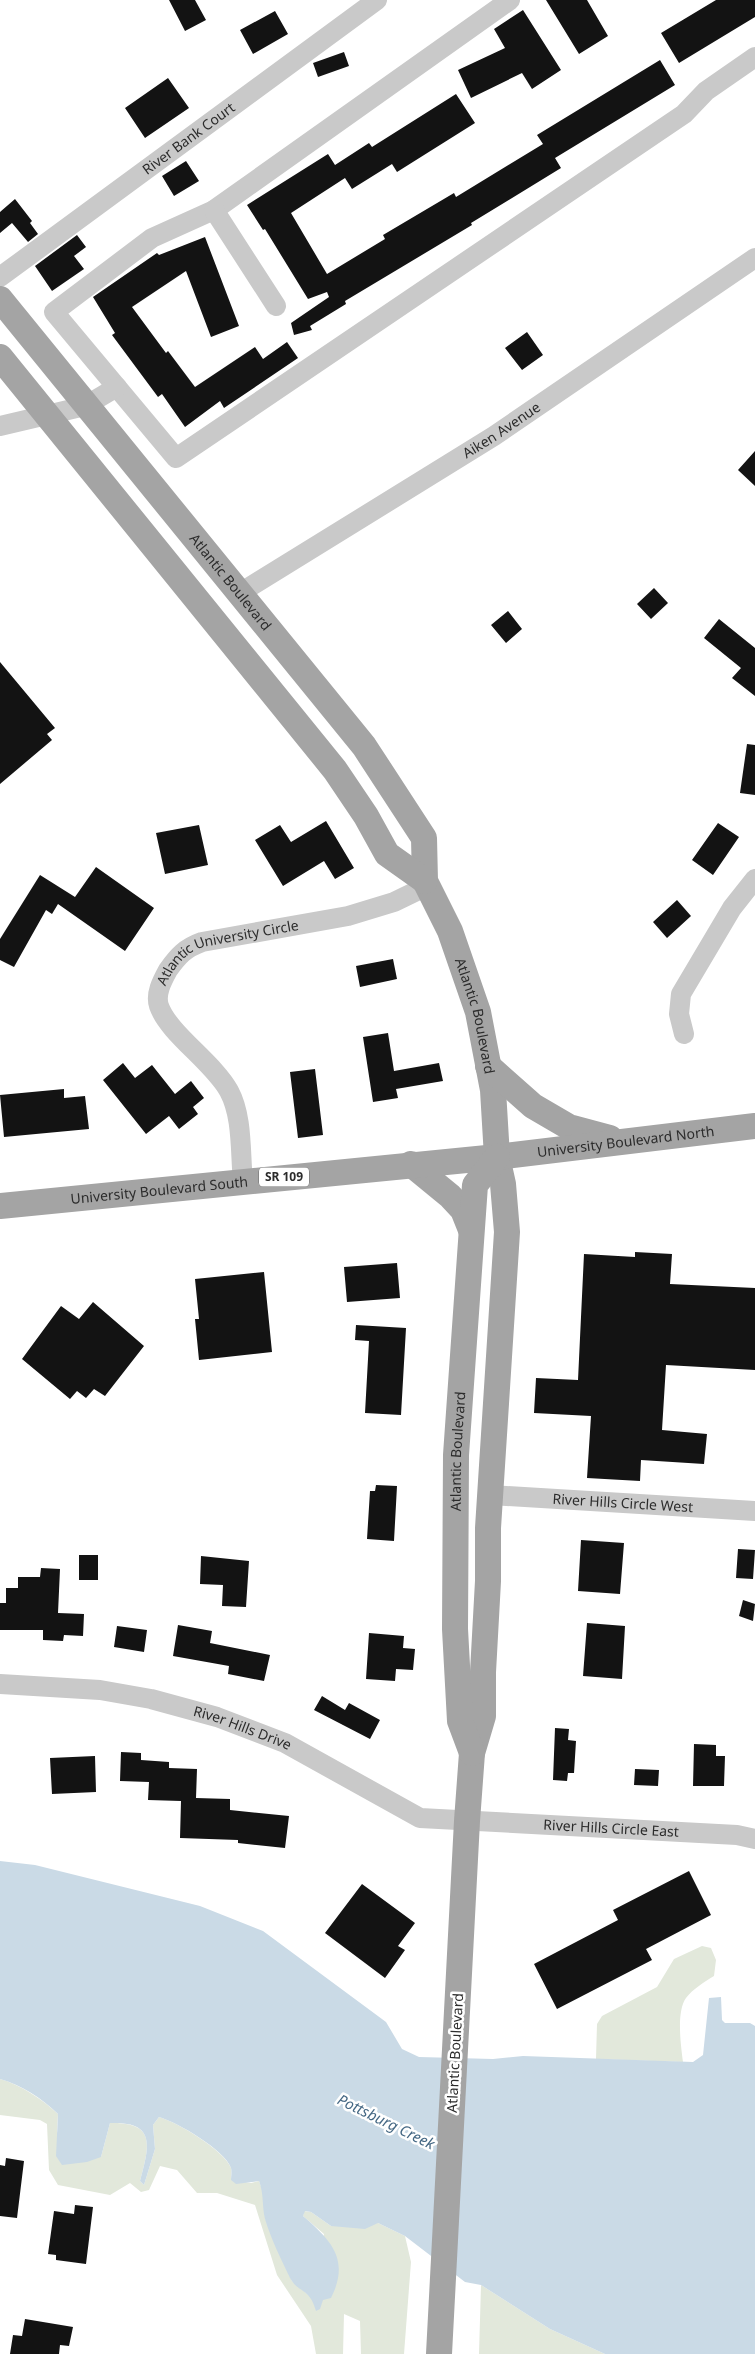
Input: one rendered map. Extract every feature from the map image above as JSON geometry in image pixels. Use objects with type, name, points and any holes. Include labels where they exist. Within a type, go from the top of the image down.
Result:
[{"type":"main road","name":"Atlantic Boulevard","points":[[0,299],[85,406],[364,746],[384,774],[424,838],[426,884],[450,931],[478,1012],[492,1090],[497,1157],[503,1184],[507,1232],[488,1528],[483,1716],[472,1753],[467,1821],[439,2354]]},
{"type":"main road","name":"Atlantic Boulevard","points":[[0,356],[335,770],[366,816],[387,854],[426,884]]},
{"type":"main road","points":[[488,1066],[533,1106],[569,1127],[623,1142]]},
{"type":"main road","name":"University Boulevard North","points":[[497,1157],[755,1126]]},
{"type":"main road","name":"Atlantic Boulevard","points":[[472,1753],[460,1720],[456,1629],[456,1455],[475,1185],[497,1157]]},
{"type":"main road","name":"University Boulevard South","points":[[0,1206],[497,1157]]},
{"type":"main road","points":[[411,1164],[456,1203],[462,1210],[471,1230]]},
{"type":"street","name":"River Bank Court","points":[[0,277],[377,0]]},
{"type":"street","points":[[510,0],[214,210],[152,238],[54,312],[176,458],[684,114],[706,91],[755,57]]},
{"type":"street","points":[[214,210],[276,306]]},
{"type":"street","name":"Aiken Avenue","points":[[240,593],[494,436],[755,258]]},
{"type":"street","points":[[0,426],[85,406],[117,387]]},
{"type":"street","points":[[684,1034],[679,1014],[681,994],[732,908],[755,880]]},
{"type":"street","name":"Atlantic University Circle","points":[[243,1181],[239,1129],[230,1093],[221,1078],[166,1018],[158,1005],[158,991],[167,972],[177,956],[188,947],[202,942],[348,916],[394,902],[426,884]]},
{"type":"street","name":"River Hills Circle West","points":[[491,1495],[755,1511]]},
{"type":"street","name":"River Hills Drive","points":[[0,1684],[100,1690],[218,1716],[284,1743],[420,1818],[467,1821]]},
{"type":"street","name":"River Hills Circle East","points":[[467,1821],[737,1835],[755,1840]]},
{"type":"shaded area","points":[[702,1946],[711,1948],[716,1960],[714,1976],[692,1992],[683,2004],[680,2029],[683,2062],[596,2059],[597,2024],[602,2016],[657,1987],[674,1959]]},
{"type":"shaded area","points":[[0,2079],[31,2093],[45,2103],[58,2114],[57,2132],[101,2157],[110,2123],[136,2127],[143,2132],[147,2147],[140,2181],[144,2185],[155,2149],[153,2125],[159,2117],[177,2125],[210,2145],[227,2161],[231,2169],[231,2180],[251,2183],[259,2181],[264,2194],[265,2218],[285,2266],[292,2281],[312,2298],[324,2234],[303,2216],[304,2211],[311,2212],[331,2226],[378,2223],[405,2236],[411,2262],[404,2354],[361,2354],[360,2321],[344,2314],[343,2354],[316,2354],[311,2326],[277,2275],[255,2205],[217,2193],[197,2193],[177,2170],[160,2166],[149,2190],[141,2192],[130,2183],[110,2195],[58,2185],[49,2170],[47,2124],[40,2120],[0,2115]]},
{"type":"shaded area","points":[[481,2285],[550,2329],[605,2354],[479,2354]]},
{"type":"water","name":"Pottsburg Creek","points":[[0,1861],[35,1865],[200,1906],[263,1931],[386,2022],[402,2049],[419,2057],[493,2059],[523,2056],[693,2062],[703,2055],[709,1998],[721,1997],[722,2020],[725,2023],[750,2023],[755,2026],[755,2354],[605,2354],[550,2329],[481,2285],[465,2282],[405,2236],[378,2223],[365,2229],[331,2226],[311,2212],[305,2211],[303,2216],[330,2243],[338,2262],[339,2273],[331,2298],[323,2300],[320,2309],[316,2311],[311,2298],[293,2283],[276,2249],[265,2219],[259,2181],[236,2184],[231,2180],[231,2168],[220,2153],[188,2131],[159,2117],[153,2125],[155,2149],[144,2185],[140,2181],[146,2157],[146,2138],[143,2132],[136,2126],[110,2123],[101,2157],[87,2162],[62,2165],[56,2156],[58,2114],[31,2093],[0,2079]]},
{"type":"building","points":[[169,0],[195,0],[206,20],[185,31]]},
{"type":"building","points":[[546,0],[587,0],[608,36],[579,54]]},
{"type":"building","points":[[716,0],[755,0],[755,17],[679,63],[661,33]]},
{"type":"building","points":[[523,10],[561,70],[532,89],[522,73],[471,98],[458,70],[505,48],[494,29]]},
{"type":"building","points":[[275,11],[288,34],[253,54],[240,30]]},
{"type":"building","points":[[344,52],[349,66],[318,77],[313,63]]},
{"type":"building","points":[[660,60],[675,85],[555,158],[561,168],[471,223],[472,225],[345,301],[346,304],[310,326],[312,330],[294,335],[291,323],[329,297],[327,292],[308,299],[265,229],[263,230],[247,205],[328,154],[335,165],[369,143],[372,147],[456,94],[475,123],[397,172],[392,164],[352,189],[345,178],[291,213],[327,274],[385,239],[383,235],[454,193],[456,197],[543,144],[537,135]]},
{"type":"building","points":[[168,78],[189,108],[145,138],[125,108]]},
{"type":"building","points":[[186,161],[199,181],[174,196],[162,176]]},
{"type":"building","points":[[15,199],[32,221],[30,223],[38,234],[28,242],[12,223],[0,233],[0,212]]},
{"type":"building","points":[[77,235],[86,247],[74,256],[84,269],[52,291],[35,266]]},
{"type":"building","points":[[205,237],[239,326],[211,337],[186,271],[132,307],[166,353],[168,351],[195,387],[255,347],[263,359],[287,342],[298,358],[224,408],[220,401],[185,427],[162,394],[158,397],[112,335],[115,333],[93,297],[157,253],[159,255]]},
{"type":"building","points":[[527,332],[543,355],[522,370],[505,348]]},
{"type":"building","points":[[755,451],[755,486],[738,470]]},
{"type":"building","points":[[654,588],[668,603],[651,619],[637,604]]},
{"type":"building","points":[[508,611],[522,629],[506,643],[491,625]]},
{"type":"building","points":[[719,619],[755,648],[755,696],[732,678],[741,668],[704,638]]},
{"type":"building","points":[[0,662],[55,728],[47,734],[52,740],[0,784]]},
{"type":"building","points":[[747,744],[755,745],[755,795],[740,793]]},
{"type":"building","points":[[326,821],[354,868],[335,879],[324,861],[283,886],[255,840],[280,825],[291,842]]},
{"type":"building","points":[[718,823],[739,837],[713,875],[692,860]]},
{"type":"building","points":[[199,825],[208,865],[165,874],[156,833]]},
{"type":"building","points":[[96,867],[154,908],[125,951],[58,904],[52,914],[46,910],[14,967],[0,960],[0,939],[40,875],[75,897]]},
{"type":"building","points":[[677,900],[691,916],[667,938],[653,922]]},
{"type":"building","points":[[393,959],[397,979],[360,987],[356,966]]},
{"type":"building","points":[[388,1033],[394,1071],[439,1063],[443,1081],[396,1089],[398,1098],[373,1102],[363,1037]]},
{"type":"building","points":[[123,1063],[135,1078],[152,1065],[175,1094],[191,1081],[204,1098],[193,1107],[198,1114],[179,1129],[169,1116],[146,1134],[103,1080]]},
{"type":"building","points":[[315,1069],[323,1135],[298,1138],[290,1072]]},
{"type":"building","points":[[64,1089],[64,1098],[85,1096],[89,1129],[4,1137],[0,1095]]},
{"type":"building","points":[[635,1252],[672,1254],[670,1284],[755,1288],[755,1370],[666,1365],[662,1430],[707,1434],[704,1464],[641,1460],[640,1481],[587,1478],[591,1416],[534,1413],[536,1378],[578,1380],[584,1254],[635,1257]]},
{"type":"building","points":[[397,1263],[400,1298],[347,1302],[344,1267]]},
{"type":"building","points":[[264,1272],[272,1352],[199,1360],[195,1319],[199,1319],[195,1279]]},
{"type":"building","points":[[93,1302],[144,1346],[105,1396],[94,1389],[86,1398],[77,1391],[70,1399],[22,1359],[61,1306],[79,1319]]},
{"type":"building","points":[[356,1325],[406,1328],[401,1415],[365,1413],[369,1341],[355,1340]]},
{"type":"building","points":[[376,1485],[397,1486],[394,1541],[367,1539],[370,1491],[375,1491]]},
{"type":"building","points":[[581,1540],[624,1543],[620,1594],[578,1591]]},
{"type":"building","points":[[738,1549],[755,1550],[753,1579],[736,1578]]},
{"type":"building","points":[[79,1555],[98,1555],[98,1580],[79,1580]]},
{"type":"building","points":[[201,1556],[249,1561],[246,1607],[222,1606],[223,1585],[200,1584]]},
{"type":"building","points":[[41,1568],[60,1569],[58,1613],[84,1614],[83,1636],[64,1635],[63,1641],[43,1640],[43,1630],[0,1630],[0,1603],[6,1603],[6,1588],[18,1588],[18,1577],[40,1577]]},
{"type":"building","points":[[743,1600],[755,1604],[753,1621],[739,1616]]},
{"type":"building","points":[[587,1623],[625,1626],[622,1679],[583,1676]]},
{"type":"building","points":[[178,1625],[212,1631],[210,1643],[270,1655],[264,1681],[228,1674],[229,1666],[173,1656]]},
{"type":"building","points":[[117,1626],[147,1630],[144,1652],[114,1647]]},
{"type":"building","points":[[369,1633],[404,1636],[403,1648],[415,1649],[413,1670],[396,1669],[395,1681],[366,1679]]},
{"type":"building","points":[[322,1696],[345,1710],[349,1703],[380,1720],[370,1739],[314,1710]]},
{"type":"building","points":[[555,1728],[569,1729],[568,1740],[576,1741],[574,1773],[568,1773],[567,1781],[553,1780]]},
{"type":"building","points":[[694,1744],[716,1745],[716,1756],[725,1756],[724,1786],[693,1786]]},
{"type":"building","points":[[121,1752],[141,1753],[141,1760],[169,1762],[169,1768],[197,1769],[196,1798],[230,1799],[230,1810],[289,1816],[285,1848],[238,1843],[238,1840],[180,1838],[181,1801],[148,1800],[149,1782],[120,1781]]},
{"type":"building","points":[[95,1756],[96,1792],[52,1794],[50,1758]]},
{"type":"building","points":[[635,1769],[659,1770],[658,1786],[634,1785]]},
{"type":"building","points":[[689,1871],[711,1915],[646,1949],[652,1960],[557,2009],[534,1964],[618,1920],[613,1910]]},
{"type":"building","points":[[362,1884],[415,1923],[398,1946],[405,1950],[385,1978],[325,1933]]},
{"type":"building","points":[[6,2158],[24,2161],[17,2218],[0,2216],[0,2165],[5,2166]]},
{"type":"building","points":[[75,2205],[93,2207],[86,2264],[56,2260],[56,2255],[48,2254],[54,2211],[74,2214]]},
{"type":"building","points":[[25,2319],[73,2327],[69,2346],[60,2345],[59,2354],[10,2354],[13,2335],[22,2336]]}]
